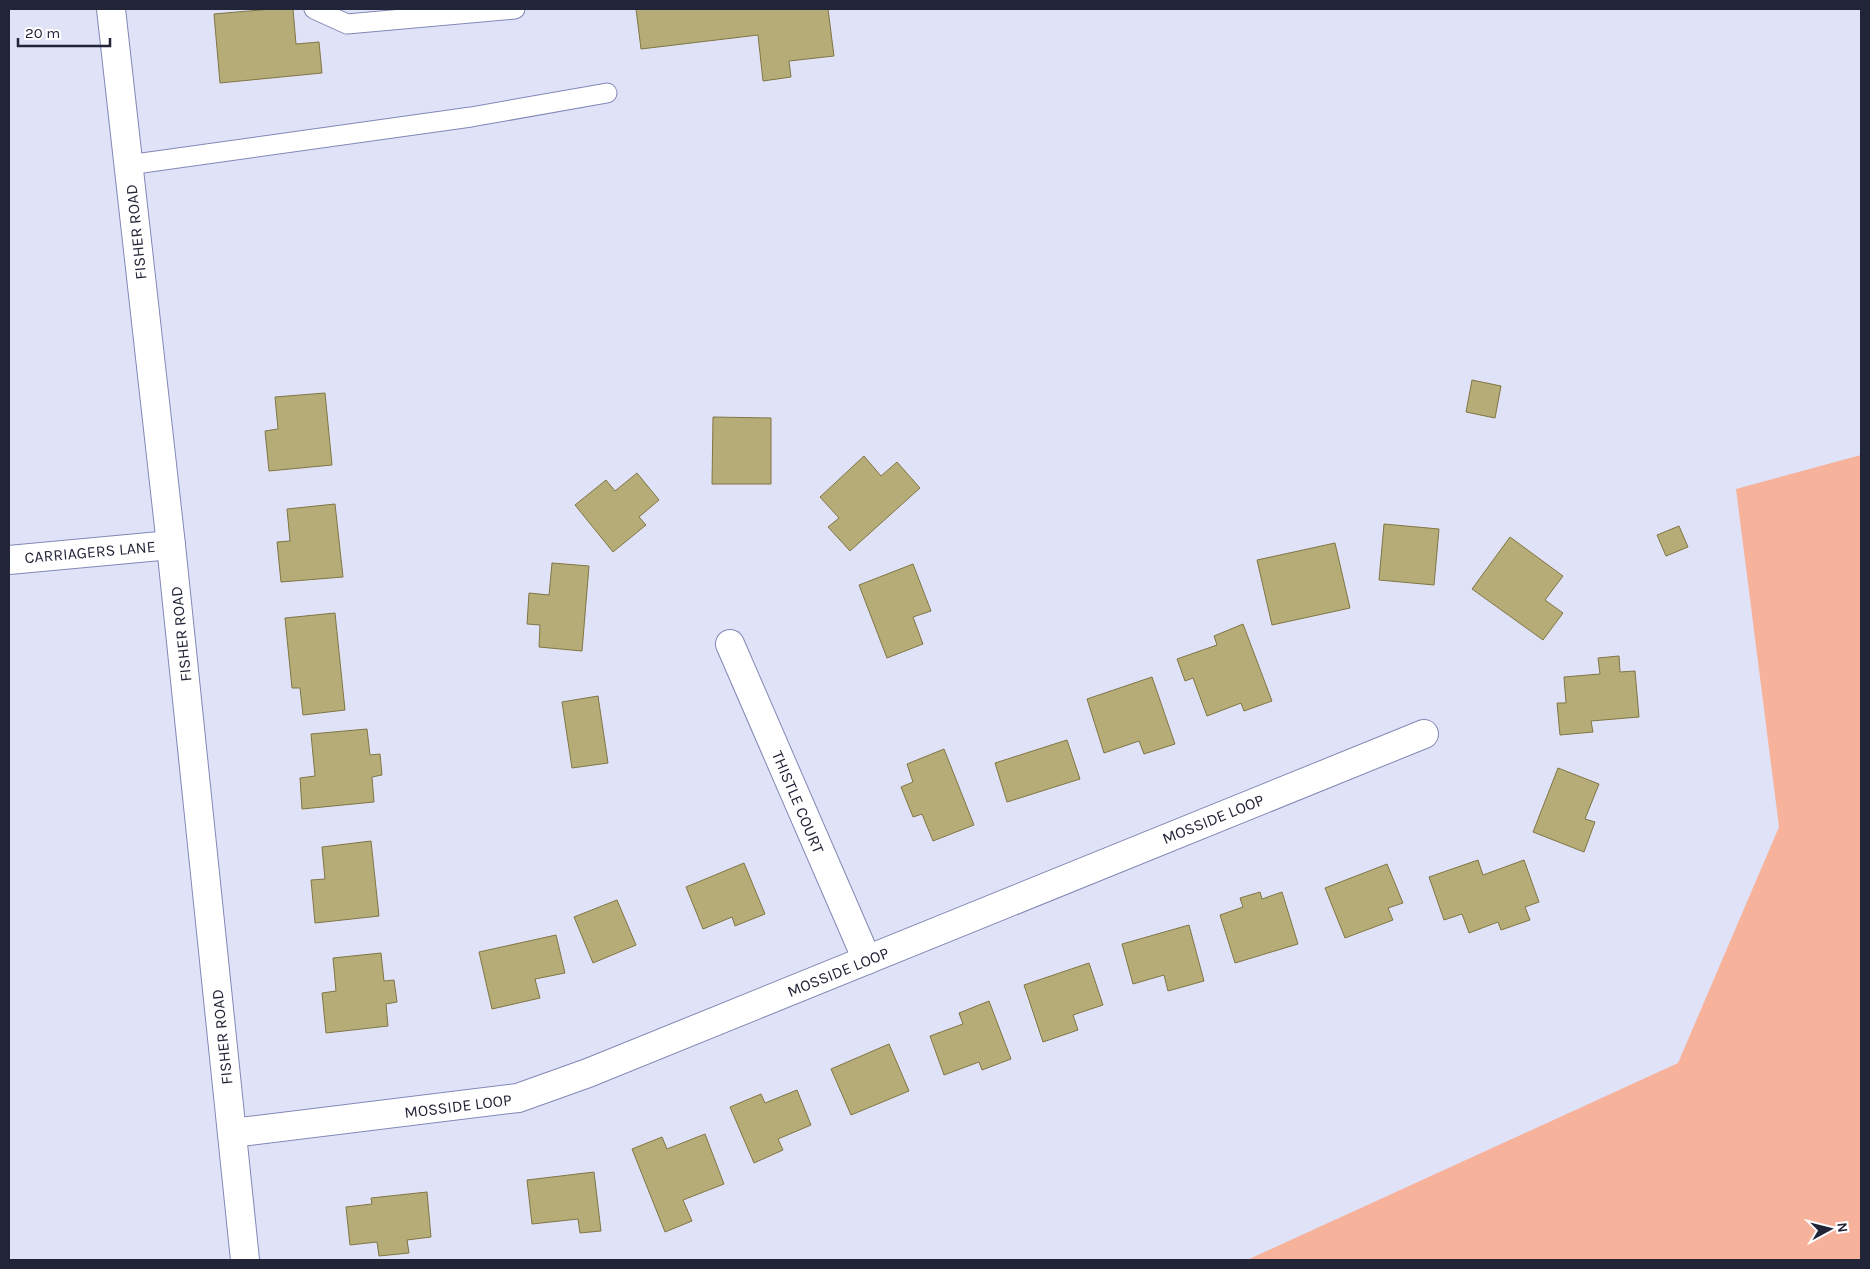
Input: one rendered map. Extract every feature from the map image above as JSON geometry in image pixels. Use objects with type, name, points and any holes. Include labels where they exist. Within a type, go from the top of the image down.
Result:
[{"type":"street","name":"FISHER ROAD","points":[[111,9],[171,545],[245,1260]]},
{"type":"street","name":"CARRIAGERS LANE","points":[[9,560],[171,545]]},
{"type":"street","name":"THISTLE COURT","points":[[730,644],[867,960]]},
{"type":"street","name":"MOSSIDE LOOP","points":[[232,1133],[518,1098],[588,1074],[1424,734]]},
{"type":"lane","points":[[314,9],[347,24],[515,9]]},
{"type":"lane","points":[[128,165],[471,117],[607,93]]},
{"type":"shaded area","points":[[1861,455],[1861,1260],[1247,1260],[1678,1063],[1779,827],[1736,489]]},
{"type":"building","points":[[293,9],[296,44],[319,42],[322,73],[220,83],[214,14]]},
{"type":"building","points":[[636,9],[828,9],[834,56],[789,61],[791,77],[763,81],[758,35],[641,49]]},
{"type":"building","points":[[1472,380],[1501,386],[1495,418],[1466,412]]},
{"type":"building","points":[[325,393],[332,465],[269,471],[265,431],[278,429],[275,397]]},
{"type":"building","points":[[713,417],[771,418],[771,484],[712,484]]},
{"type":"building","points":[[864,456],[881,476],[897,462],[920,488],[850,551],[828,527],[839,518],[820,497]]},
{"type":"building","points":[[637,473],[659,500],[639,517],[646,525],[613,552],[575,505],[606,480],[615,491]]},
{"type":"building","points":[[335,504],[343,577],[281,582],[277,542],[290,541],[287,509]]},
{"type":"building","points":[[1384,524],[1439,529],[1434,585],[1379,580]]},
{"type":"building","points":[[1679,526],[1688,547],[1666,556],[1657,535]]},
{"type":"building","points":[[1510,537],[1563,576],[1545,600],[1563,613],[1543,640],[1472,589]]},
{"type":"building","points":[[1335,543],[1350,608],[1272,625],[1257,560]]},
{"type":"building","points":[[552,563],[589,566],[582,651],[539,647],[540,625],[527,624],[529,593],[549,595]]},
{"type":"building","points":[[913,564],[931,611],[913,617],[923,644],[887,658],[859,585]]},
{"type":"building","points":[[335,613],[345,710],[303,715],[300,688],[292,688],[285,618]]},
{"type":"building","points":[[1243,624],[1272,701],[1244,711],[1241,703],[1207,716],[1193,678],[1185,681],[1177,659],[1217,645],[1214,636]]},
{"type":"building","points":[[1619,656],[1620,672],[1635,671],[1639,717],[1591,721],[1593,732],[1560,735],[1557,703],[1566,703],[1564,677],[1600,674],[1598,658]]},
{"type":"building","points":[[1152,677],[1175,744],[1144,754],[1139,741],[1104,753],[1087,699]]},
{"type":"building","points":[[598,696],[608,763],[572,768],[562,702]]},
{"type":"building","points":[[367,729],[370,755],[380,754],[382,775],[372,777],[374,802],[302,809],[300,778],[315,776],[311,734]]},
{"type":"building","points":[[1067,740],[1080,779],[1007,802],[995,763]]},
{"type":"building","points":[[944,749],[974,825],[933,841],[922,814],[913,817],[901,787],[913,782],[907,764]]},
{"type":"building","points":[[1558,768],[1599,784],[1585,819],[1595,822],[1584,852],[1533,832]]},
{"type":"building","points":[[371,841],[379,916],[315,923],[311,880],[325,879],[322,847]]},
{"type":"building","points":[[1478,860],[1483,875],[1524,860],[1539,902],[1525,907],[1530,920],[1501,930],[1498,922],[1469,933],[1462,914],[1444,920],[1429,877]]},
{"type":"building","points":[[744,863],[765,914],[735,926],[732,917],[703,929],[686,887]]},
{"type":"building","points":[[1387,864],[1403,903],[1388,908],[1393,920],[1345,938],[1325,888]]},
{"type":"building","points":[[1260,892],[1262,899],[1282,892],[1298,944],[1235,963],[1220,915],[1243,907],[1240,898]]},
{"type":"building","points":[[617,900],[636,945],[593,963],[574,917]]},
{"type":"building","points":[[1189,925],[1204,981],[1168,991],[1164,975],[1133,984],[1122,944]]},
{"type":"building","points":[[556,935],[565,973],[535,979],[540,998],[492,1009],[479,952]]},
{"type":"building","points":[[381,953],[384,981],[394,980],[397,1002],[386,1004],[388,1026],[326,1033],[322,993],[336,991],[333,958]]},
{"type":"building","points":[[1089,963],[1103,1005],[1073,1015],[1078,1030],[1043,1042],[1024,985]]},
{"type":"building","points":[[989,1001],[1011,1059],[982,1070],[979,1062],[944,1075],[930,1036],[963,1024],[959,1013]]},
{"type":"building","points":[[889,1044],[909,1091],[851,1115],[831,1069]]},
{"type":"building","points":[[797,1090],[811,1125],[778,1139],[783,1150],[754,1163],[730,1107],[761,1094],[765,1103]]},
{"type":"building","points":[[705,1134],[724,1184],[683,1200],[692,1221],[665,1232],[632,1149],[662,1137],[667,1149]]},
{"type":"building","points":[[594,1172],[601,1231],[580,1233],[578,1219],[532,1224],[527,1180]]},
{"type":"building","points":[[427,1192],[431,1237],[407,1240],[409,1253],[379,1256],[377,1242],[350,1245],[346,1207],[372,1204],[371,1198]]}]
